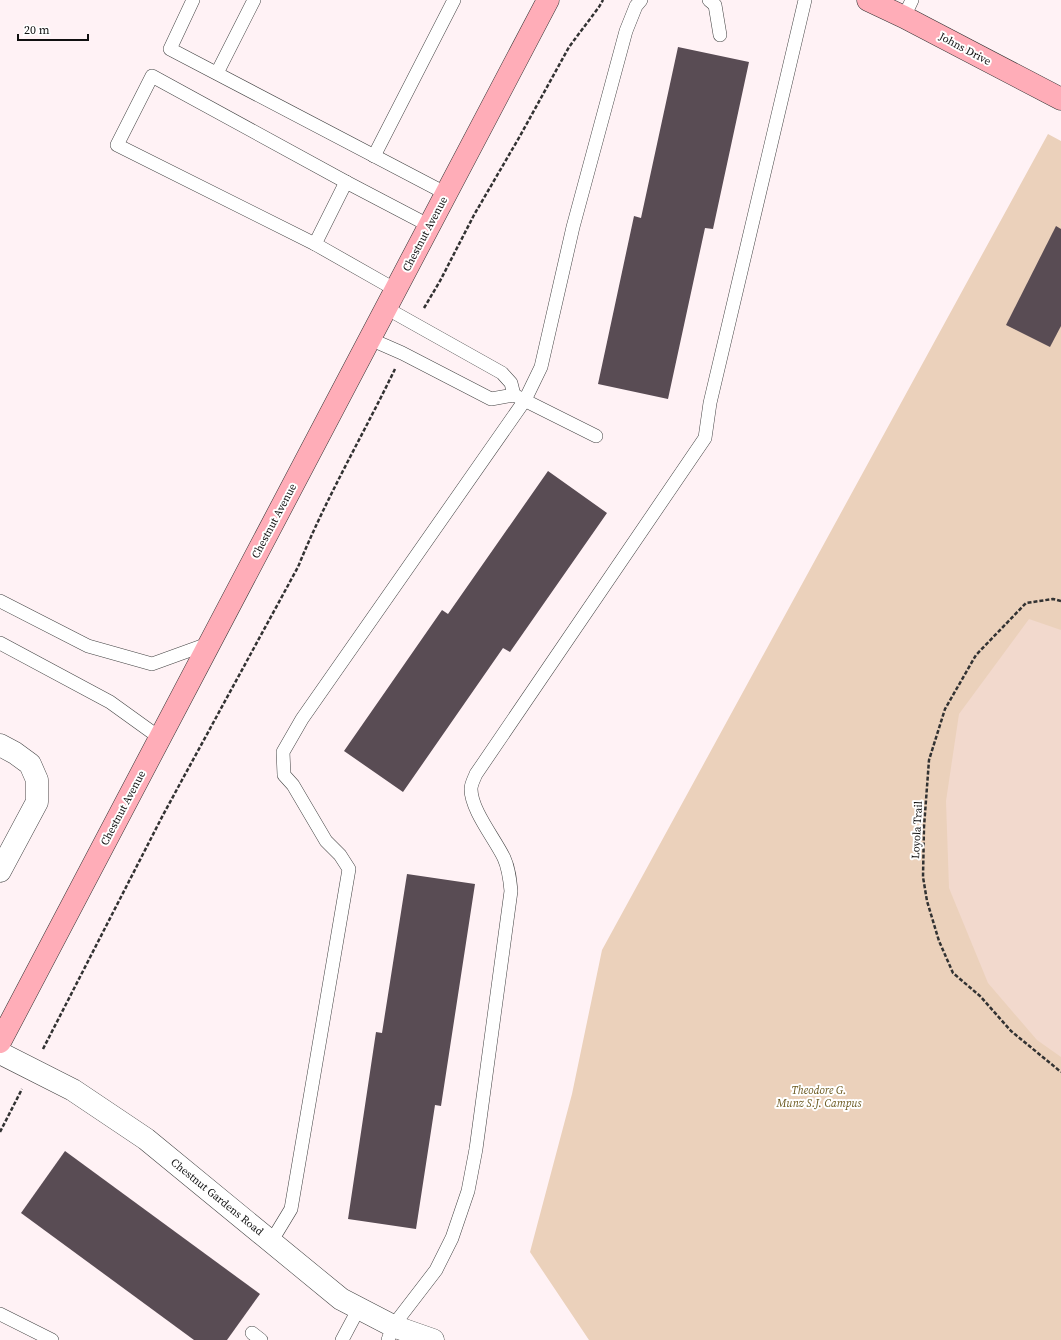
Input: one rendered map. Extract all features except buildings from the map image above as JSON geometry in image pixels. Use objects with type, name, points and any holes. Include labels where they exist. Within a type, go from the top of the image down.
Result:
[{"type":"street","name":"Chestnut Avenue","points":[[0,1042],[548,0]]},
{"type":"street","name":"Johns Drive","points":[[868,0],[908,8],[1061,99]]},
{"type":"street","points":[[0,745],[15,753],[30,764],[36,780],[37,802],[0,871]]},
{"type":"street","name":"Chestnut Gardens Road","points":[[0,1053],[73,1090],[146,1139],[342,1299],[359,1308],[390,1333],[433,1340]]},
{"type":"lane","points":[[194,0],[170,49],[447,194]]},
{"type":"lane","points":[[217,73],[254,0]]},
{"type":"lane","points":[[374,156],[454,0]]},
{"type":"lane","points":[[271,1242],[291,1209],[349,869],[340,856],[326,841],[293,785],[284,775],[283,752],[302,719],[541,367],[573,227],[626,31],[636,6],[641,0]]},
{"type":"lane","points":[[709,0],[715,5],[720,35]]},
{"type":"lane","points":[[390,1333],[436,1270],[452,1238],[468,1191],[476,1149],[511,891],[510,875],[504,859],[483,822],[471,788],[476,774],[705,438],[710,403],[805,0]]},
{"type":"lane","points":[[430,226],[152,76],[117,145],[315,244],[391,299],[414,324],[502,373],[511,383],[520,398]]},
{"type":"lane","points":[[315,244],[346,182]]},
{"type":"lane","points":[[370,339],[402,353],[491,399],[520,398],[596,436]]},
{"type":"lane","points":[[0,601],[88,646],[152,664],[210,643]]},
{"type":"lane","points":[[0,643],[110,702],[160,738]]},
{"type":"lane","points":[[342,1340],[359,1308]]},
{"type":"lane","points":[[0,1314],[52,1340]]},
{"type":"path","points":[[414,324],[440,281],[474,215],[569,47],[603,0]]},
{"type":"path","points":[[0,1132],[163,815],[298,567],[312,531],[374,412],[402,353]]},
{"type":"path","name":"Loyola Trail","points":[[1061,601],[1053,599],[1026,604],[976,655],[945,709],[929,760],[924,827],[923,877],[927,902],[939,941],[953,973],[980,996],[1011,1031],[1061,1072]]},
{"type":"green space","name":"Theodore G. Munz S.J. Campus","points":[[1048,134],[1061,141],[1061,1340],[589,1340],[530,1252],[572,1094],[602,950]]},
{"type":"shaded area","points":[[1029,619],[1061,630],[1061,1057],[1037,1040],[988,983],[949,888],[946,801],[959,714]]}]
